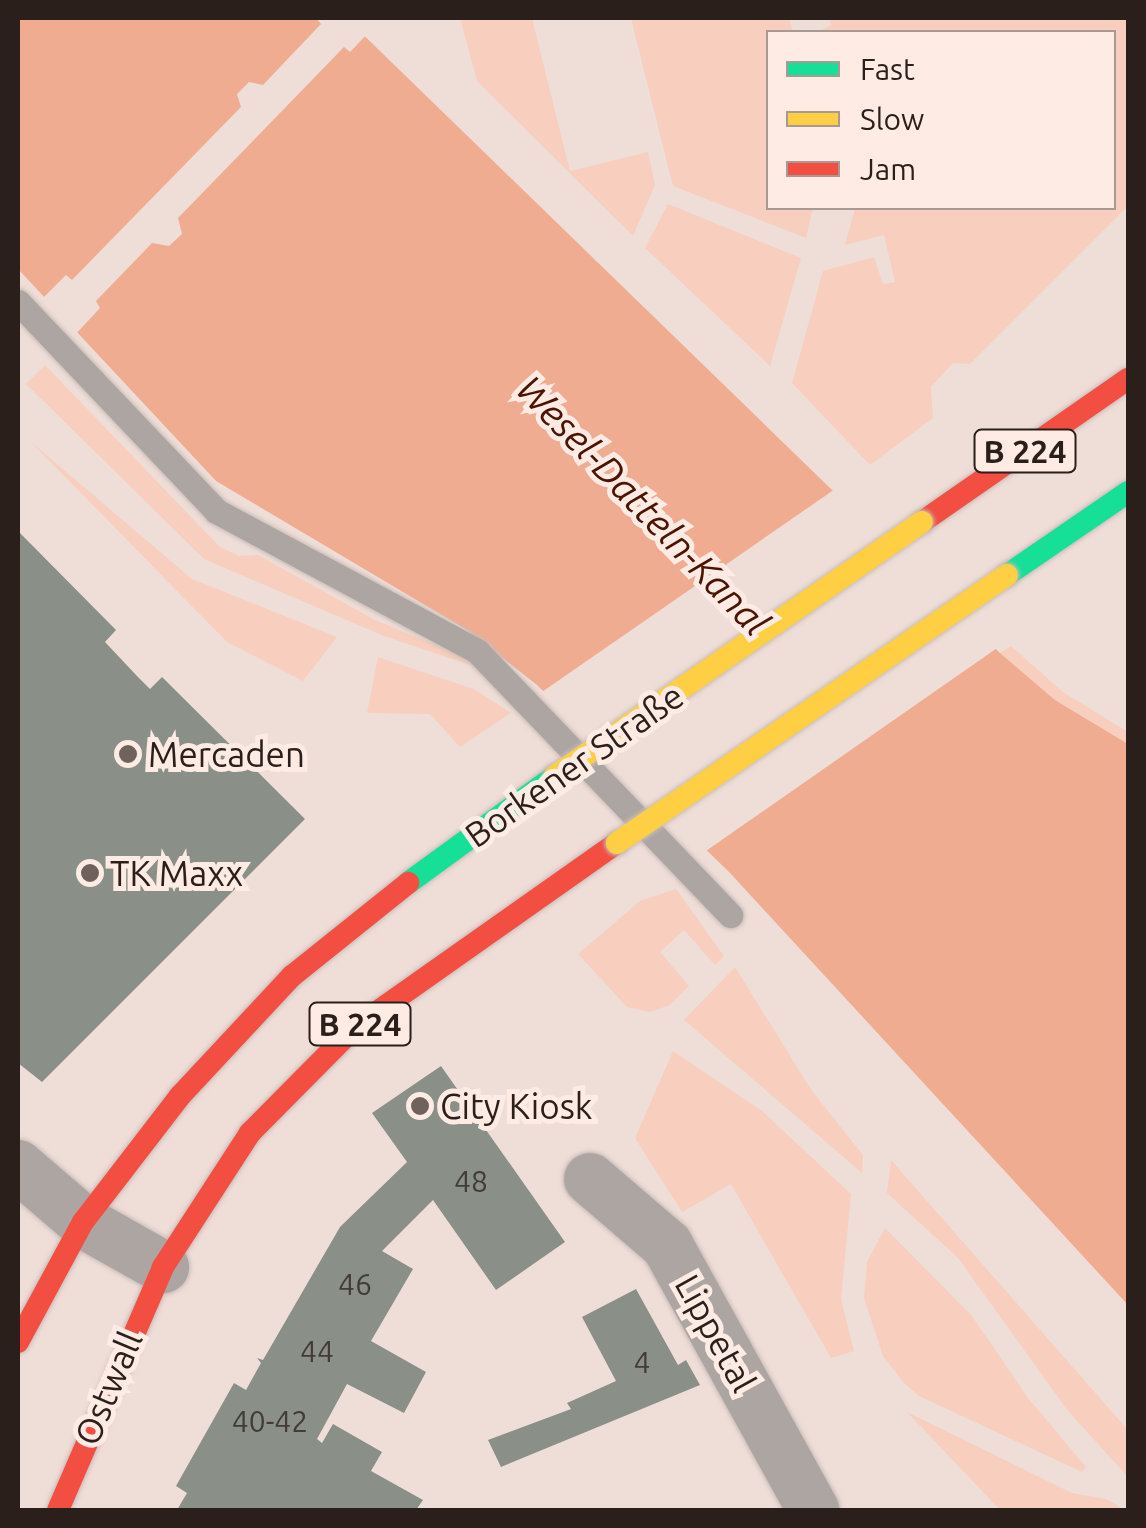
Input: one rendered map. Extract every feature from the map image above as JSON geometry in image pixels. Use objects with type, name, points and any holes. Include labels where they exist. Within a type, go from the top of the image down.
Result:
[{"type":"main road","name":"Borkener Straße","points":[[83,1222],[180,1096],[292,976],[372,908],[555,776],[1128,379]]},
{"type":"main road","name":"B 224","points":[[163,1267],[250,1133],[353,1029],[1128,492]]},
{"type":"main road","name":"B 224","points":[[18,1342],[83,1222]]},
{"type":"main road","name":"Ostwall","points":[[58,1510],[163,1267]]},
{"type":"street","points":[[18,1166],[83,1222],[163,1267]]},
{"type":"street","name":"Lippetal","points":[[590,1179],[667,1245],[813,1510]]},
{"type":"lane","points":[[18,302],[216,511],[477,650],[730,915]]},
{"type":"shaded area","points":[[460,18],[532,18],[570,171],[648,152],[655,185],[633,236],[477,81]]},
{"type":"shaded area","points":[[631,18],[789,18],[792,30],[766,30],[766,210],[813,210],[806,238],[673,186]]},
{"type":"shaded area","points":[[830,18],[1128,18],[1128,206],[970,364],[953,363],[931,387],[933,418],[870,465],[792,383],[823,271],[874,257],[883,284],[895,282],[884,235],[845,245],[854,210],[1116,210],[1116,30],[822,30],[831,25]]},
{"type":"shaded area","points":[[668,204],[801,258],[770,366],[645,248]]},
{"type":"shaded area","points":[[45,365],[220,547],[239,556],[258,555],[375,620],[472,660],[470,665],[384,636],[204,559],[26,384]]},
{"type":"shaded area","points":[[31,442],[192,579],[337,637],[303,681],[227,642]]},
{"type":"shaded area","points":[[1011,646],[1063,692],[1128,732],[1128,744],[1055,700],[1000,653]]},
{"type":"shaded area","points":[[378,657],[474,689],[511,713],[460,747],[430,714],[367,713]]},
{"type":"shaded area","points":[[676,889],[724,956],[715,965],[684,930],[660,952],[689,986],[670,1005],[650,1012],[627,1007],[578,954],[640,901]]},
{"type":"shaded area","points":[[735,967],[812,1091],[863,1155],[862,1173],[684,1020]]},
{"type":"shaded area","points":[[673,1051],[762,1111],[851,1194],[841,1299],[854,1351],[831,1358],[731,1184],[682,1212],[635,1138]]},
{"type":"shaded area","points":[[891,1160],[1128,1430],[1128,1477],[1068,1411],[958,1258],[887,1193]]},
{"type":"shaded area","points":[[885,1228],[972,1316],[1028,1398],[1086,1467],[1082,1472],[919,1396],[903,1382],[883,1356],[864,1298],[867,1262]]},
{"type":"shaded area","points":[[907,1412],[1072,1493],[1106,1499],[1125,1510],[1000,1510]]},
{"type":"water","name":"Wesel-Datteln-Kanal","points":[[18,18],[346,18],[1000,653],[1055,700],[1128,744],[1128,1305],[730,873],[537,685],[467,630],[216,481],[18,269]]},
{"type":"pier","points":[[316,18],[353,18],[369,32],[350,52],[344,47],[178,218],[182,234],[169,246],[152,243],[96,301],[100,308],[73,337],[40,301],[66,275],[72,280],[241,107],[237,94],[249,82],[263,85],[321,24]]},
{"type":"pier","points":[[838,487],[1000,646],[703,853],[539,694]]},
{"type":"building","name":"Mercaden","points":[[18,531],[116,630],[105,642],[137,676],[150,689],[162,677],[305,819],[42,1082],[18,1063]]},
{"type":"building","points":[[441,1066],[565,1242],[496,1290],[433,1200],[382,1251],[413,1269],[371,1341],[426,1372],[404,1413],[347,1384],[317,1439],[322,1443],[333,1424],[382,1452],[371,1471],[423,1500],[416,1510],[177,1510],[187,1493],[176,1486],[234,1383],[246,1390],[261,1363],[257,1358],[263,1360],[340,1227],[407,1162],[372,1113]]},
{"type":"building","points":[[636,1289],[678,1365],[686,1360],[700,1385],[501,1467],[488,1440],[571,1409],[567,1403],[616,1381],[582,1317]]},
{"type":"traffic: fast","points":[[1007,575],[1128,492]]},
{"type":"traffic: fast","points":[[408,883],[555,776]]},
{"type":"traffic: jam","points":[[922,522],[1128,379]]},
{"type":"traffic: jam","points":[[58,1510],[163,1267],[250,1133],[353,1029],[617,843]]},
{"type":"traffic: jam","points":[[18,1342],[83,1222],[180,1096],[292,976],[408,883]]},
{"type":"traffic: slow","points":[[555,776],[922,522]]},
{"type":"traffic: slow","points":[[617,843],[1007,575]]},
{"type":"place","name":"Mercaden","points":[[128,754]]},
{"type":"place","name":"TK Maxx","points":[[90,873]]},
{"type":"place","name":"City Kiosk","points":[[420,1106]]}]
